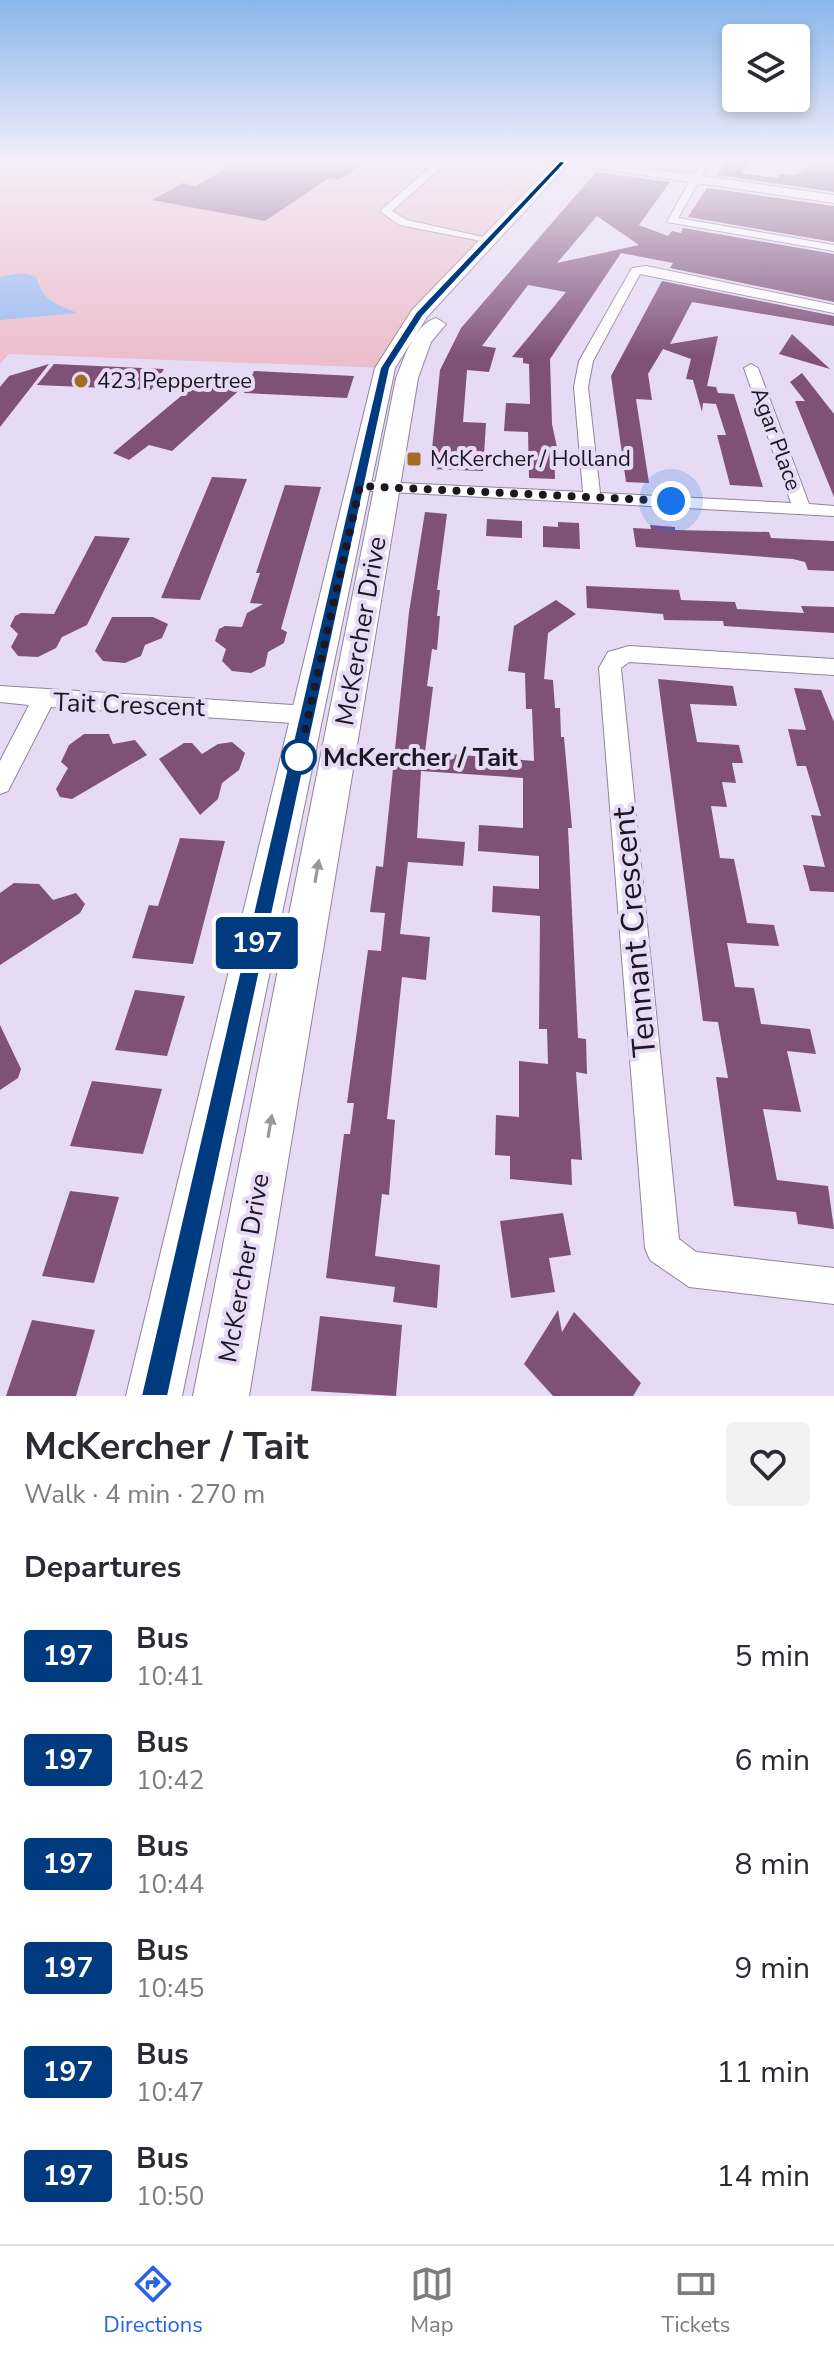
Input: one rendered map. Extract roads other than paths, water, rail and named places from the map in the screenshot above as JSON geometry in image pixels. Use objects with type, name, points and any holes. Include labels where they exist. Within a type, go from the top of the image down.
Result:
[{"type":"main road","name":"McKercher Drive","points":[[221,1396],[374,486],[385,368],[396,346],[419,314],[501,227]]},
{"type":"main road","name":"McKercher Drive","points":[[154,1396],[308,715],[407,378],[422,341],[524,227]]},
{"type":"street","points":[[423,227],[488,241]]},
{"type":"street","points":[[713,227],[834,248]]},
{"type":"street","points":[[592,496],[581,387],[586,361],[636,271],[699,280],[834,309]]},
{"type":"street","name":"Agar Place","points":[[751,368],[802,509]]},
{"type":"street","points":[[374,486],[834,511]]},
{"type":"street","name":"Tennant Crescent","points":[[834,667],[629,654],[615,658],[610,668],[662,1248],[689,1269],[834,1286]]},
{"type":"street","points":[[0,694],[44,698]]},
{"type":"street","name":"Tait Crescent","points":[[0,784],[44,698],[308,715]]},
{"type":"water","points":[[21,273],[36,276],[50,300],[77,313],[0,320],[0,277]]},
{"type":"place","name":"423 Peppertree","points":[[81,381]]},
{"type":"place","name":"McKercher / Holland","points":[[414,459]]},
{"type":"place","name":"McKercher / Tait","points":[[299,757]]}]
